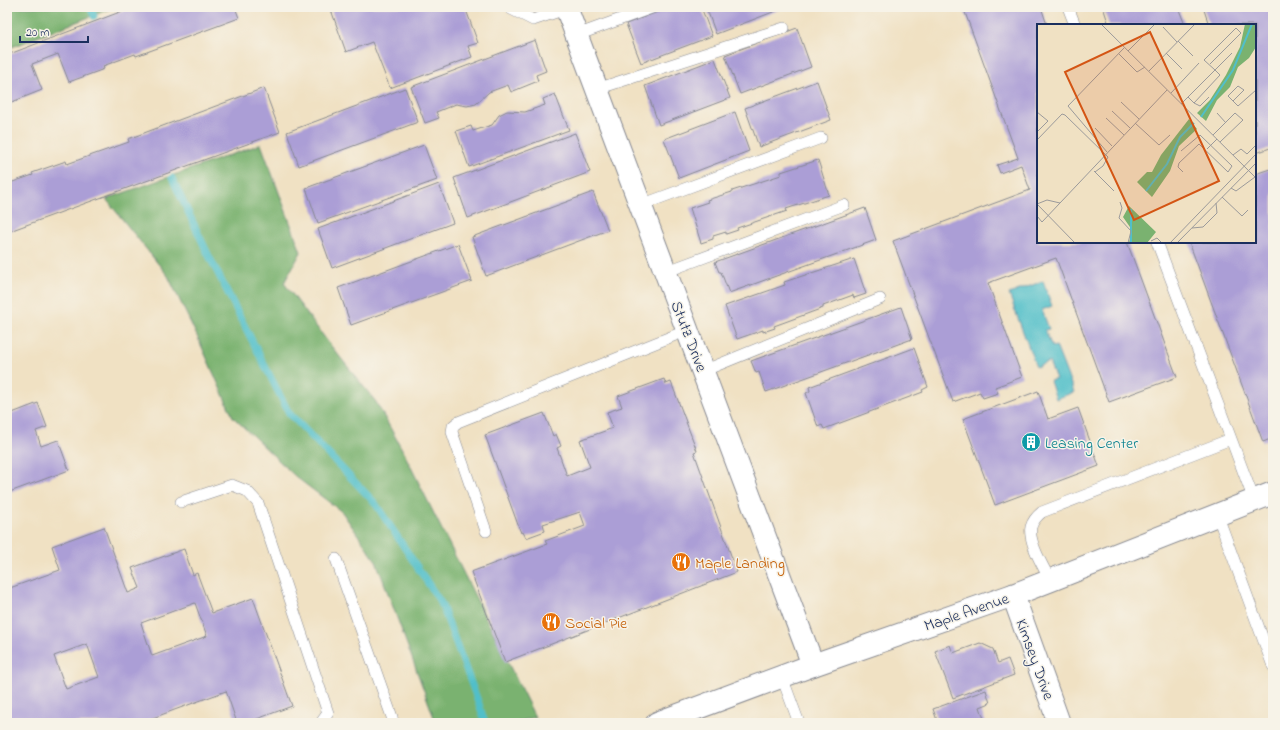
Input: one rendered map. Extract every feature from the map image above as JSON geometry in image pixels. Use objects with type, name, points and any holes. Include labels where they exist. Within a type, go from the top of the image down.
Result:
[{"type":"street","name":"Stutz Drive","points":[[568,8],[665,272],[813,665]]},
{"type":"street","name":"Maple Avenue","points":[[667,721],[813,665],[1013,595],[1263,496]]},
{"type":"street","name":"Kimsey Drive","points":[[1013,595],[1059,723]]},
{"type":"lane","points":[[510,7],[511,9],[533,20],[568,8]]},
{"type":"lane","points":[[577,35],[654,7]]},
{"type":"lane","points":[[1068,7],[1075,24]]},
{"type":"lane","points":[[597,89],[784,28]]},
{"type":"lane","points":[[641,205],[821,138]]},
{"type":"lane","points":[[665,272],[844,205]]},
{"type":"lane","points":[[1157,243],[1231,439],[1263,496]]},
{"type":"lane","points":[[703,371],[880,299]]},
{"type":"lane","points":[[486,531],[452,432],[453,426],[458,422],[688,330]]},
{"type":"lane","points":[[1050,580],[1030,535],[1036,518],[1042,512],[1231,439]]},
{"type":"lane","points":[[181,502],[232,485],[247,491],[258,503],[328,713],[321,723]]},
{"type":"lane","points":[[1217,514],[1273,666]]},
{"type":"lane","points":[[336,559],[393,723]]},
{"type":"lane","points":[[782,677],[796,722]]},
{"type":"green space","points":[[7,7],[115,7],[7,49]]},
{"type":"green space","points":[[261,144],[301,252],[284,283],[328,342],[376,402],[402,449],[535,717],[515,723],[436,723],[376,561],[342,512],[296,477],[233,417],[197,336],[168,276],[106,199]]},
{"type":"water","points":[[1043,281],[1052,306],[1042,310],[1049,329],[1045,330],[1052,347],[1056,346],[1074,392],[1056,399],[1050,381],[1056,379],[1049,362],[1036,367],[1009,294]]},
{"type":"building","points":[[133,7],[235,7],[239,18],[136,56],[135,54],[103,66],[104,69],[69,82],[58,54],[32,64],[42,90],[7,104],[7,55]]},
{"type":"building","points":[[330,7],[465,7],[478,43],[468,46],[472,57],[390,88],[372,42],[346,52]]},
{"type":"building","points":[[671,7],[701,7],[712,36],[641,63],[626,24]]},
{"type":"building","points":[[706,7],[786,7],[716,34]]},
{"type":"building","points":[[963,7],[1041,7],[1047,24],[1037,24],[1037,243],[1127,243],[1177,377],[1109,402],[1056,258],[988,283],[1022,377],[995,387],[998,393],[983,398],[980,392],[953,402],[893,241],[1030,190],[1021,165],[1000,173],[997,165],[1018,158]]},
{"type":"building","points":[[1103,7],[1178,7],[1185,24],[1109,24]]},
{"type":"building","points":[[1203,7],[1273,7],[1273,147],[1256,153],[1256,24],[1209,24]]},
{"type":"building","points":[[797,28],[811,67],[740,94],[725,55]]},
{"type":"building","points":[[535,40],[546,71],[536,75],[538,81],[511,92],[508,85],[489,92],[476,104],[467,106],[456,104],[436,112],[439,118],[425,123],[411,87]]},
{"type":"building","points":[[715,59],[730,98],[659,125],[645,86]]},
{"type":"building","points":[[817,81],[831,120],[759,147],[745,108]]},
{"type":"building","points":[[264,88],[280,132],[7,232],[7,184],[66,161],[67,164],[129,142],[128,139]]},
{"type":"building","points":[[405,88],[418,122],[299,166],[287,132]]},
{"type":"building","points":[[555,94],[569,130],[469,167],[456,131],[471,126],[473,131],[492,125],[499,115],[507,111],[525,112],[545,105],[543,99]]},
{"type":"building","points":[[735,112],[749,151],[679,178],[664,139]]},
{"type":"building","points":[[575,133],[590,172],[468,218],[454,178]]},
{"type":"building","points":[[424,145],[437,180],[318,223],[306,188]]},
{"type":"building","points":[[818,160],[829,195],[786,209],[787,211],[737,228],[738,230],[713,236],[713,239],[701,243],[690,208],[708,202],[707,200],[781,175],[781,172]]},
{"type":"building","points":[[1273,168],[1273,438],[1263,442],[1189,243],[1256,243],[1256,174]]},
{"type":"building","points":[[439,184],[453,223],[332,268],[318,229]]},
{"type":"building","points":[[593,192],[608,230],[486,276],[472,237]]},
{"type":"building","points":[[865,208],[876,240],[729,293],[721,272],[719,272],[715,262]]},
{"type":"building","points":[[458,244],[472,281],[351,325],[338,288]]},
{"type":"building","points":[[854,259],[866,294],[854,298],[853,295],[774,326],[775,328],[763,332],[763,330],[737,339],[725,306],[785,285],[784,282]]},
{"type":"building","points":[[901,307],[912,339],[766,392],[759,372],[756,373],[751,361]]},
{"type":"building","points":[[914,348],[928,387],[922,390],[923,392],[824,429],[822,425],[818,427],[806,393],[810,391],[809,387]]},
{"type":"building","points":[[664,379],[666,384],[671,382],[697,451],[694,452],[737,572],[505,662],[471,572],[547,544],[545,541],[585,526],[580,512],[543,524],[545,531],[526,538],[523,532],[521,533],[485,435],[544,413],[553,436],[556,434],[561,446],[557,448],[567,476],[590,467],[580,440],[613,428],[607,412],[622,407],[618,396]]},
{"type":"building","name":"Leasing Center","points":[[1038,391],[1048,419],[1078,408],[1099,466],[995,505],[963,419]]},
{"type":"building","points":[[38,403],[47,427],[36,431],[41,446],[58,440],[69,470],[7,493],[7,415]]},
{"type":"building","points":[[104,527],[128,593],[140,588],[132,568],[184,549],[193,575],[197,573],[212,613],[253,598],[292,706],[246,723],[237,723],[226,691],[150,719],[151,723],[7,723],[7,589],[60,570],[52,546]],"holes":[[[195,603],[207,636],[152,656],[141,623]],[[87,644],[99,677],[66,689],[54,656]]]},
{"type":"building","points":[[980,643],[993,649],[998,663],[1008,659],[1014,675],[953,698],[935,651],[950,645],[953,653]]},
{"type":"building","points":[[986,690],[990,703],[980,707],[985,722],[938,723],[933,709]]},
{"type":"waterway","points":[[90,7],[94,16]]},
{"type":"waterway","points":[[172,178],[208,254],[289,413],[375,503],[441,603],[485,723]]},
{"type":"place","name":"Leasing Center","points":[[1031,442]]},
{"type":"place","name":"Maple Landing","points":[[681,562]]},
{"type":"place","name":"Social Pie","points":[[551,622]]}]
